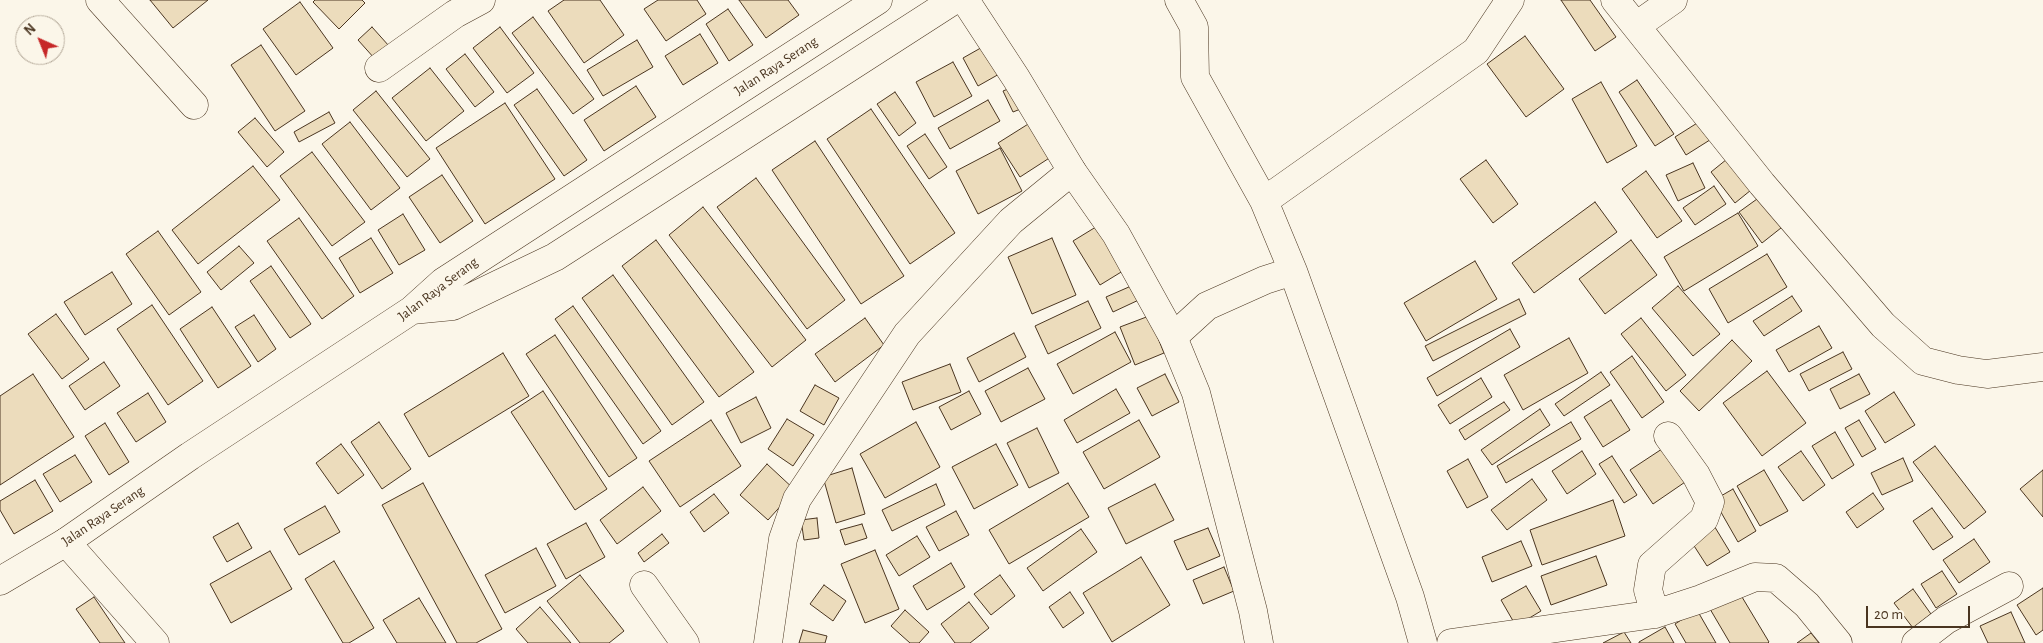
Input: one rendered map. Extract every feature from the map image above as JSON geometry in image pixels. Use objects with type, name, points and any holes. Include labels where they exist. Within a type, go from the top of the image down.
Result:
[{"type":"main road","points":[[100,0],[194,105]]},
{"type":"main road","points":[[379,68],[455,14],[481,0]]},
{"type":"main road","name":"Jalan Raya Serang","points":[[0,581],[66,542],[190,456],[412,310],[442,282],[878,0]]},
{"type":"main road","points":[[412,310],[453,306],[554,258],[954,0]]},
{"type":"main road","points":[[965,0],[1016,78],[1072,171],[1116,234],[1173,337],[1196,393],[1253,611],[1259,643]]},
{"type":"main road","points":[[1179,0],[1194,27],[1195,78],[1264,201],[1293,271],[1410,597],[1423,643]]},
{"type":"main road","points":[[1264,201],[1476,51],[1510,0]]},
{"type":"main road","points":[[1615,0],[1768,191],[1883,325],[1923,361],[1958,370],[1987,374],[2043,367]]},
{"type":"main road","points":[[1636,26],[1673,0]]},
{"type":"main road","points":[[768,643],[783,539],[797,499],[907,334],[1011,221],[1072,171]]},
{"type":"main road","points":[[1173,337],[1207,306],[1265,280],[1293,271]]},
{"type":"main road","points":[[1655,614],[1648,590],[1652,565],[1704,518],[1710,502],[1696,475],[1668,436]]},
{"type":"main road","points":[[66,542],[155,643]]},
{"type":"main road","points":[[1451,643],[1655,614],[1701,599],[1755,577],[1776,578],[1807,605],[1838,643]]},
{"type":"main road","points":[[644,585],[685,643]]},
{"type":"main road","points":[[1916,643],[1946,620],[2010,586]]},
{"type":"building","points":[[150,0],[208,0],[173,28]]},
{"type":"building","points":[[315,0],[362,0],[365,3],[339,29],[313,2]]},
{"type":"building","points":[[564,0],[600,0],[624,35],[584,63],[548,11]]},
{"type":"building","points":[[658,0],[697,0],[706,14],[666,41],[644,9]]},
{"type":"building","points":[[739,0],[788,0],[799,15],[766,38]]},
{"type":"building","points":[[1561,0],[1590,0],[1616,37],[1595,51]]},
{"type":"building","points":[[300,2],[333,48],[296,75],[263,29]]},
{"type":"building","points":[[728,9],[753,45],[729,61],[706,24]]},
{"type":"building","points":[[533,17],[594,99],[573,114],[512,33]]},
{"type":"building","points":[[372,27],[389,46],[375,59],[358,40]]},
{"type":"building","points":[[500,27],[534,73],[507,93],[473,48]]},
{"type":"building","points":[[700,34],[718,63],[683,85],[665,56]]},
{"type":"building","points":[[1525,36],[1564,89],[1526,117],[1487,64]]},
{"type":"building","points":[[637,40],[653,67],[603,96],[587,70]]},
{"type":"building","points":[[261,45],[305,111],[275,131],[231,65]]},
{"type":"building","points":[[986,45],[1001,73],[978,86],[963,58]]},
{"type":"building","points":[[465,54],[494,92],[475,107],[446,69]]},
{"type":"building","points":[[953,62],[972,96],[934,117],[916,82]]},
{"type":"building","points":[[430,68],[464,111],[426,141],[392,98]]},
{"type":"building","points":[[1637,80],[1674,134],[1655,146],[1619,92]]},
{"type":"building","points":[[1601,82],[1637,146],[1607,163],[1572,99]]},
{"type":"building","points":[[636,86],[656,117],[604,151],[584,120]]},
{"type":"building","points":[[1013,87],[1023,108],[1013,112],[1003,91]]},
{"type":"building","points":[[537,89],[587,160],[564,176],[514,105]]},
{"type":"building","points":[[376,91],[430,159],[407,177],[353,110]]},
{"type":"building","points":[[895,92],[916,123],[899,136],[877,104]]},
{"type":"building","points":[[988,100],[1000,121],[950,149],[938,128]]},
{"type":"building","points":[[505,103],[555,179],[485,224],[436,148]]},
{"type":"building","points":[[871,109],[955,233],[910,264],[827,139]]},
{"type":"building","points":[[329,112],[335,123],[299,142],[294,132]]},
{"type":"building","points":[[255,118],[284,152],[267,167],[238,132]]},
{"type":"building","points":[[1702,120],[1713,138],[1686,155],[1675,137]]},
{"type":"building","points":[[1033,121],[1054,155],[1020,177],[998,143]]},
{"type":"building","points":[[350,122],[400,188],[371,210],[322,144]]},
{"type":"building","points":[[925,134],[947,167],[929,179],[907,146]]},
{"type":"building","points":[[815,141],[904,276],[861,304],[772,170]]},
{"type":"building","points":[[1000,148],[1022,191],[978,214],[956,171]]},
{"type":"building","points":[[312,152],[365,222],[332,246],[280,176]]},
{"type":"building","points":[[1732,155],[1756,186],[1735,203],[1711,172]]},
{"type":"building","points":[[1486,160],[1518,204],[1493,223],[1460,179]]},
{"type":"building","points":[[1693,163],[1705,188],[1678,201],[1666,175]]},
{"type":"building","points":[[253,166],[280,200],[198,264],[172,230]]},
{"type":"building","points":[[1646,171],[1682,221],[1657,238],[1622,189]]},
{"type":"building","points":[[442,175],[473,221],[440,243],[409,197]]},
{"type":"building","points":[[756,178],[845,300],[807,329],[717,207]]},
{"type":"building","points":[[1714,186],[1726,204],[1695,225],[1683,208]]},
{"type":"building","points":[[1764,194],[1786,224],[1762,243],[1739,212]]},
{"type":"building","points":[[1595,202],[1617,232],[1534,293],[1512,263]]},
{"type":"building","points":[[703,207],[806,340],[772,367],[669,235]]},
{"type":"building","points":[[1738,213],[1758,246],[1684,291],[1664,257]]},
{"type":"building","points":[[403,214],[425,250],[399,265],[378,230]]},
{"type":"building","points":[[299,218],[354,296],[322,319],[267,241]]},
{"type":"building","points":[[1104,222],[1131,266],[1100,285],[1073,241]]},
{"type":"building","points":[[158,231],[201,292],[169,315],[126,254]]},
{"type":"building","points":[[371,238],[393,273],[360,293],[339,258]]},
{"type":"building","points":[[1052,238],[1076,295],[1032,314],[1008,257]]},
{"type":"building","points":[[656,240],[754,372],[719,397],[622,266]]},
{"type":"building","points":[[1631,240],[1657,275],[1605,314],[1579,279]]},
{"type":"building","points":[[239,246],[254,263],[221,290],[207,272]]},
{"type":"building","points":[[1767,254],[1787,287],[1728,323],[1709,289]]},
{"type":"building","points":[[1475,261],[1497,299],[1426,341],[1404,303]]},
{"type":"building","points":[[271,266],[311,324],[290,338],[250,281]]},
{"type":"building","points":[[112,272],[132,304],[85,335],[64,302]]},
{"type":"building","points":[[613,275],[704,402],[672,425],[582,298]]},
{"type":"building","points":[[1138,283],[1143,298],[1113,312],[1106,297]]},
{"type":"building","points":[[1678,286],[1720,334],[1693,356],[1652,308]]},
{"type":"building","points":[[1792,296],[1802,311],[1764,336],[1753,321]]},
{"type":"building","points":[[1519,299],[1526,314],[1433,361],[1425,346]]},
{"type":"building","points":[[1088,301],[1101,328],[1048,354],[1035,326]]},
{"type":"building","points":[[152,305],[203,381],[168,405],[117,329]]},
{"type":"building","points":[[573,306],[661,431],[643,444],[555,319]]},
{"type":"building","points":[[212,307],[251,366],[218,388],[180,329]]},
{"type":"building","points":[[56,314],[89,359],[62,379],[28,334]]},
{"type":"building","points":[[254,315],[276,349],[258,362],[235,327]]},
{"type":"building","points":[[1149,316],[1164,353],[1135,365],[1120,327]]},
{"type":"building","points":[[865,318],[884,345],[835,382],[815,354]]},
{"type":"building","points":[[1641,318],[1686,375],[1666,391],[1621,334]]},
{"type":"building","points":[[1819,326],[1832,348],[1789,372],[1776,350]]},
{"type":"building","points":[[1510,329],[1520,347],[1437,396],[1427,378]]},
{"type":"building","points":[[1115,332],[1131,362],[1073,394],[1057,364]]},
{"type":"building","points":[[1014,333],[1026,357],[979,382],[967,358]]},
{"type":"building","points":[[555,335],[637,458],[609,477],[526,354]]},
{"type":"building","points":[[1569,338],[1588,373],[1523,410],[1504,375]]},
{"type":"building","points":[[1732,340],[1752,361],[1699,411],[1680,391]]},
{"type":"building","points":[[1843,352],[1852,369],[1809,391],[1800,374]]},
{"type":"building","points":[[503,353],[529,396],[429,457],[404,414]]},
{"type":"building","points":[[1632,356],[1664,402],[1642,418],[1610,372]]},
{"type":"building","points":[[104,362],[120,386],[85,410],[69,386]]},
{"type":"building","points":[[950,364],[961,392],[913,410],[902,382]]},
{"type":"building","points":[[1028,368],[1045,399],[1001,422],[985,391]]},
{"type":"building","points":[[1767,371],[1806,423],[1762,456],[1723,403]]},
{"type":"building","points":[[1601,372],[1610,385],[1564,416],[1555,404]]},
{"type":"building","points":[[33,374],[74,437],[0,485],[0,396]]},
{"type":"building","points":[[1165,374],[1179,402],[1152,416],[1137,388]]},
{"type":"building","points":[[1859,374],[1870,394],[1840,409],[1830,389]]},
{"type":"building","points":[[1481,378],[1492,397],[1450,424],[1438,405]]},
{"type":"building","points":[[815,385],[839,398],[824,425],[800,411]]},
{"type":"building","points":[[1116,389],[1130,413],[1077,443],[1064,420]]},
{"type":"building","points":[[543,391],[607,489],[575,510],[511,412]]},
{"type":"building","points":[[969,391],[981,414],[951,430],[939,407]]},
{"type":"building","points":[[1894,392],[1915,425],[1885,443],[1865,411]]},
{"type":"building","points":[[148,393],[166,422],[136,442],[117,413]]},
{"type":"building","points":[[756,397],[771,428],[741,443],[726,413]]},
{"type":"building","points":[[1611,400],[1630,430],[1603,447],[1584,417]]},
{"type":"building","points":[[1504,402],[1510,410],[1465,440],[1459,430]]},
{"type":"building","points":[[1540,409],[1550,425],[1492,465],[1481,450]]},
{"type":"building","points":[[787,419],[814,435],[793,466],[768,449]]},
{"type":"building","points":[[711,420],[741,466],[680,507],[649,461]]},
{"type":"building","points":[[1139,420],[1160,457],[1104,489],[1083,452]]},
{"type":"building","points":[[1859,420],[1876,449],[1862,457],[1845,428]]},
{"type":"building","points":[[379,422],[411,469],[382,489],[351,442]]},
{"type":"building","points":[[916,422],[940,467],[885,498],[860,454]]},
{"type":"building","points":[[1571,422],[1581,439],[1506,483],[1497,466]]},
{"type":"building","points":[[105,423],[129,462],[109,475],[85,436]]},
{"type":"building","points":[[1037,428],[1059,473],[1029,488],[1007,443]]},
{"type":"building","points":[[1835,432],[1854,465],[1832,479],[1812,446]]},
{"type":"building","points":[[341,444],[364,475],[338,494],[316,463]]},
{"type":"building","points":[[996,444],[1018,485],[974,509],[952,467]]},
{"type":"building","points":[[1668,445],[1691,478],[1653,504],[1630,470]]},
{"type":"building","points":[[1935,446],[1986,512],[1964,529],[1913,462]]},
{"type":"building","points":[[1582,451],[1596,474],[1567,494],[1552,471]]},
{"type":"building","points":[[1801,451],[1825,485],[1803,501],[1778,467]]},
{"type":"building","points":[[75,455],[92,482],[60,502],[43,474]]},
{"type":"building","points":[[1612,456],[1637,495],[1624,503],[1599,464]]},
{"type":"building","points":[[1903,458],[1913,481],[1882,495],[1871,473]]},
{"type":"building","points":[[1468,459],[1488,497],[1467,508],[1447,471]]},
{"type":"building","points":[[767,464],[795,490],[768,520],[740,495]]},
{"type":"building","points":[[852,468],[865,514],[836,523],[823,477]]},
{"type":"building","points":[[1764,470],[1788,511],[1760,526],[1737,486]]},
{"type":"building","points":[[2043,470],[2043,517],[2020,489]]},
{"type":"building","points":[[1532,479],[1547,500],[1507,530],[1491,510]]},
{"type":"building","points":[[35,480],[53,511],[14,534],[0,510],[0,501]]},
{"type":"building","points":[[423,483],[502,629],[476,643],[457,643],[382,505]]},
{"type":"building","points":[[1068,483],[1089,517],[1009,564],[989,530]]},
{"type":"building","points":[[936,484],[945,505],[892,531],[882,510]]},
{"type":"building","points":[[1155,484],[1174,520],[1126,544],[1108,508]]},
{"type":"building","points":[[643,487],[661,511],[617,544],[600,520]]},
{"type":"building","points":[[1733,489],[1756,531],[1738,542],[1714,500]]},
{"type":"building","points":[[1873,493],[1884,509],[1857,528],[1846,512]]},
{"type":"building","points":[[714,494],[729,513],[704,532],[690,512]]},
{"type":"building","points":[[1613,500],[1625,536],[1542,565],[1530,530]]},
{"type":"building","points":[[325,506],[340,532],[299,555],[284,529]]},
{"type":"building","points":[[1932,508],[1953,537],[1933,550],[1913,521]]},
{"type":"building","points":[[956,511],[969,535],[939,551],[926,527]]},
{"type":"building","points":[[817,518],[819,538],[804,540],[801,520]]},
{"type":"building","points":[[238,523],[252,548],[227,562],[213,537]]},
{"type":"building","points":[[586,523],[605,557],[566,579],[547,544]]},
{"type":"building","points":[[862,524],[867,538],[845,545],[840,530]]},
{"type":"building","points":[[1713,524],[1730,552],[1707,566],[1689,538]]},
{"type":"building","points":[[1208,528],[1220,556],[1187,570],[1174,541]]},
{"type":"building","points":[[1081,529],[1097,552],[1043,591],[1027,568]]},
{"type":"building","points":[[662,534],[669,543],[644,562],[638,553]]},
{"type":"building","points":[[917,536],[930,557],[899,576],[886,555]]},
{"type":"building","points":[[1974,539],[1990,562],[1959,583],[1943,560]]},
{"type":"building","points":[[1521,541],[1532,566],[1492,582],[1482,557]]},
{"type":"building","points":[[536,548],[556,586],[505,613],[485,575]]},
{"type":"building","points":[[875,550],[899,609],[865,623],[841,564]]},
{"type":"building","points":[[270,551],[292,589],[231,623],[210,584]]},
{"type":"building","points":[[1596,556],[1607,585],[1551,605],[1541,576]]},
{"type":"building","points":[[1141,557],[1170,605],[1112,642],[1083,593]]},
{"type":"building","points":[[334,561],[374,628],[349,643],[343,643],[305,579]]},
{"type":"building","points":[[951,563],[965,587],[927,610],[913,586]]},
{"type":"building","points":[[1224,567],[1234,591],[1203,604],[1193,580]]},
{"type":"building","points":[[1942,571],[1957,594],[1936,608],[1921,584]]},
{"type":"building","points":[[580,575],[624,631],[609,643],[580,643],[547,601]]},
{"type":"building","points":[[1000,575],[1015,596],[991,615],[974,594]]},
{"type":"building","points":[[824,585],[846,601],[833,621],[810,604]]},
{"type":"building","points":[[1526,586],[1541,611],[1516,626],[1501,600]]},
{"type":"building","points":[[2043,588],[2043,630],[2036,635],[2017,605]]},
{"type":"building","points":[[1913,589],[1931,614],[1913,628],[1894,603]]},
{"type":"building","points":[[1070,592],[1084,613],[1063,628],[1049,607]]},
{"type":"building","points":[[1739,592],[1768,643],[1730,643],[1710,609]]},
{"type":"building","points":[[94,597],[125,643],[100,643],[76,609]]},
{"type":"building","points":[[419,598],[446,643],[397,643],[383,620]]},
{"type":"building","points":[[969,602],[989,628],[970,643],[955,643],[941,624]]},
{"type":"building","points":[[540,607],[571,643],[528,643],[516,629]]},
{"type":"building","points":[[905,610],[929,632],[919,643],[910,643],[891,626]]},
{"type":"building","points":[[1697,610],[1716,643],[1686,643],[1675,624]]},
{"type":"building","points":[[2011,612],[2025,643],[1988,643],[1980,626]]},
{"type":"building","points":[[1665,627],[1674,643],[1639,643],[1639,642]]},
{"type":"building","points":[[803,630],[827,636],[825,643],[799,643]]},
{"type":"building","points":[[1624,632],[1631,643],[1603,643]]},
{"type":"building","points":[[1811,633],[1819,643],[1797,643]]}]
